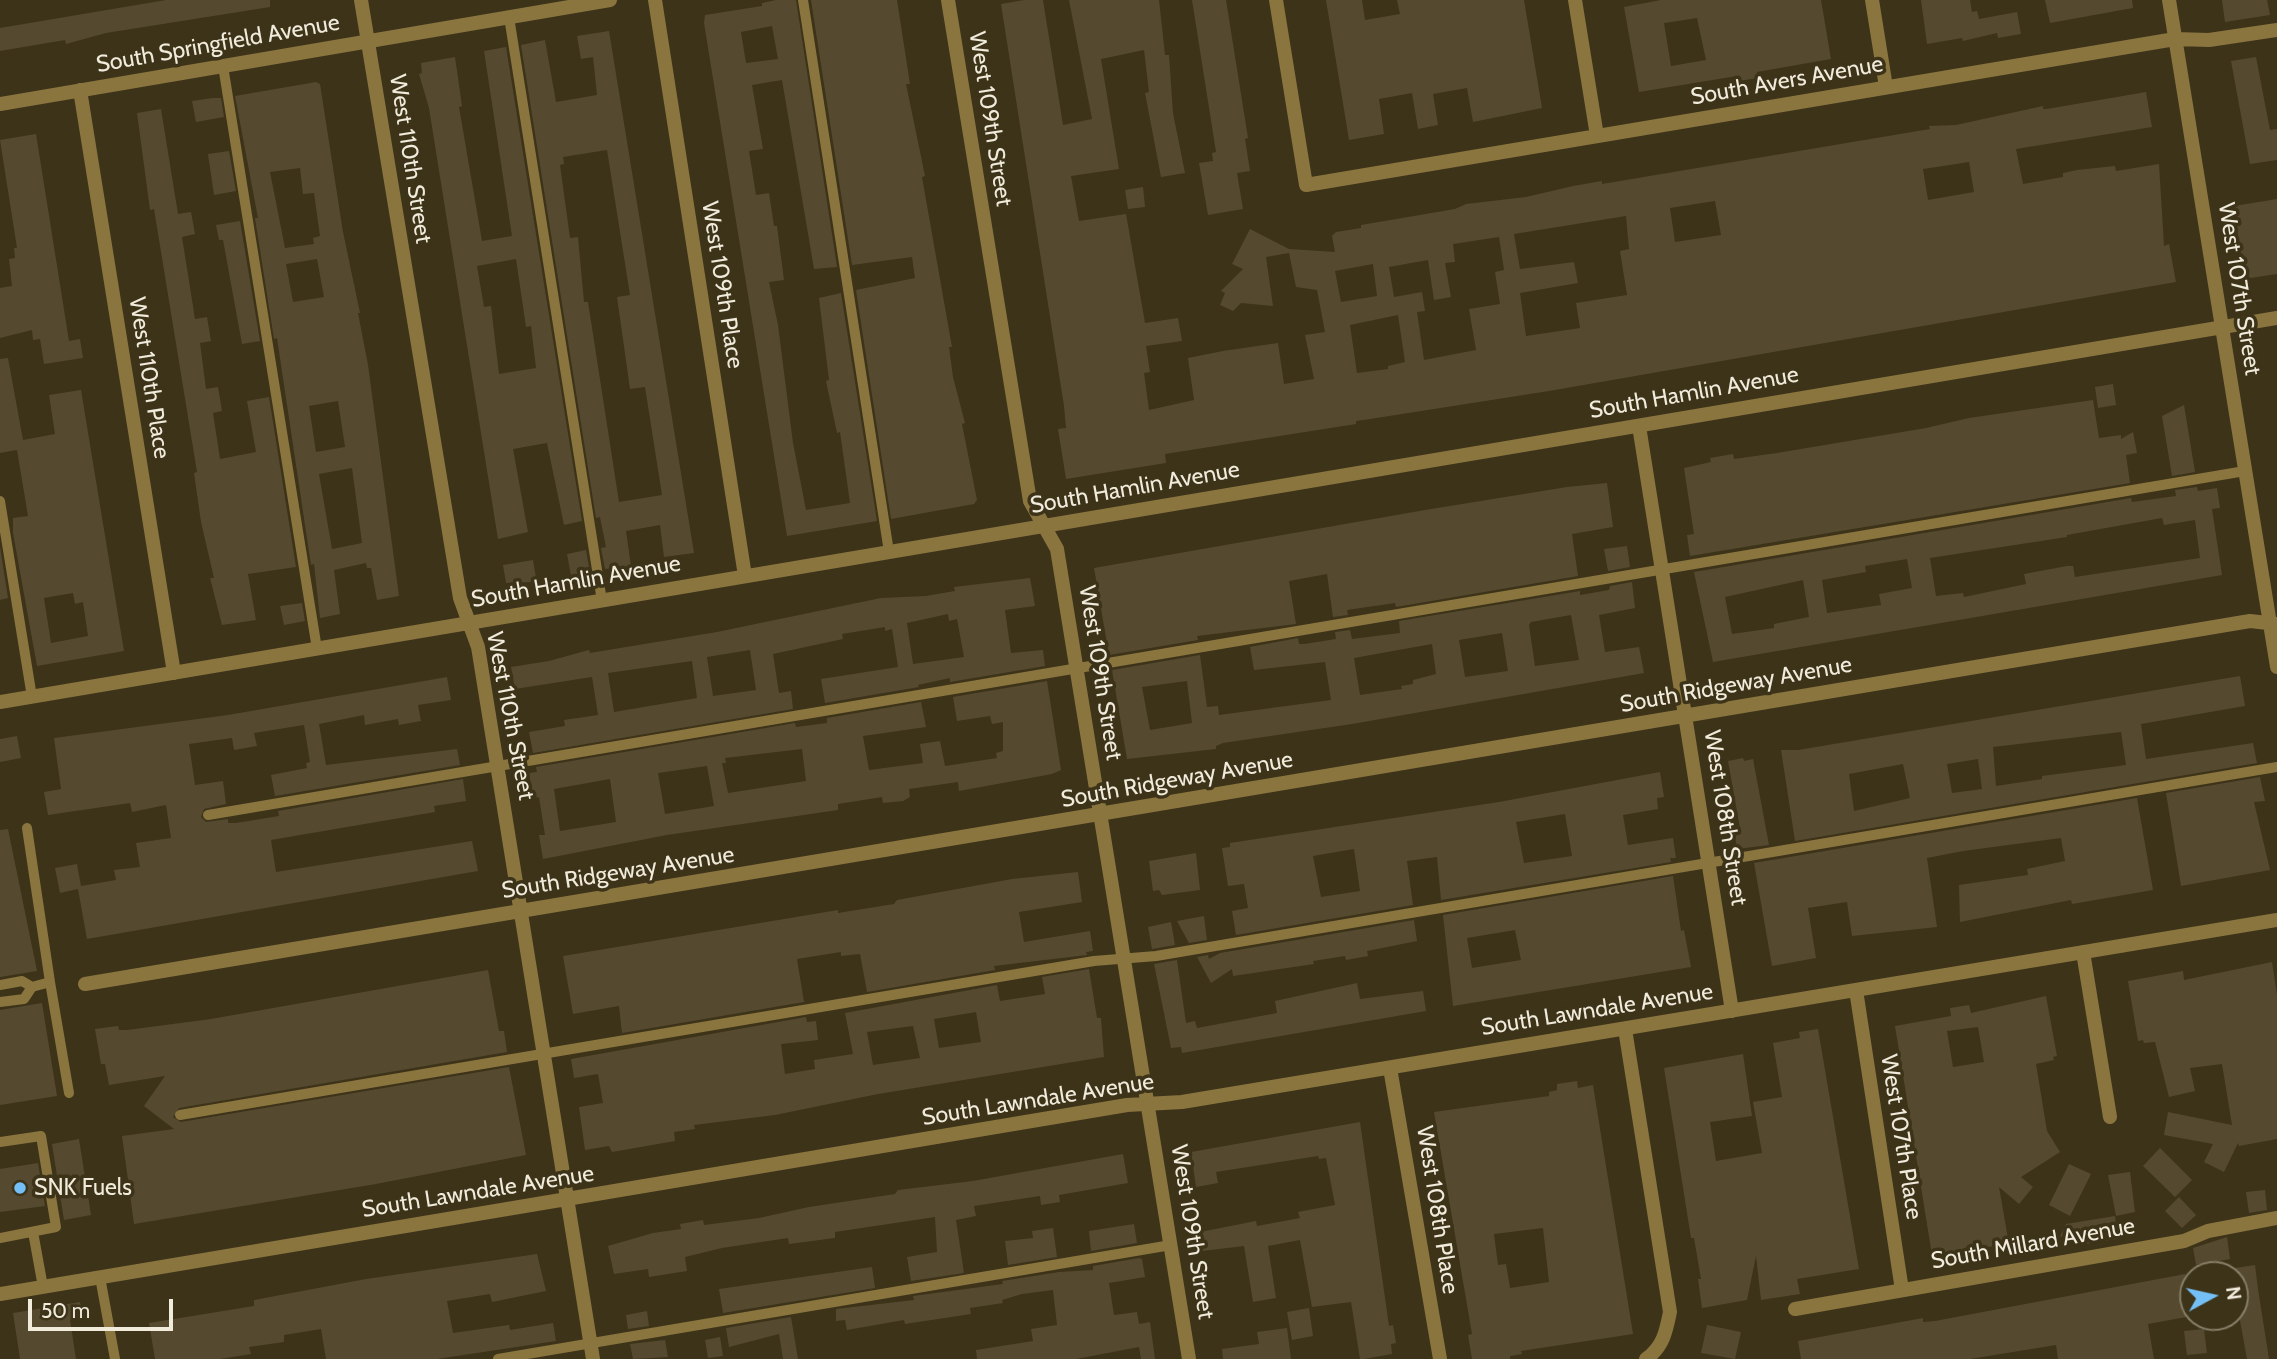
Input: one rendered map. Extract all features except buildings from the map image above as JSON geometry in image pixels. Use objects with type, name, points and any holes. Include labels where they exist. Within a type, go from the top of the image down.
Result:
[{"type":"street","name":"West 110th Street","points":[[361,0],[460,598],[478,647],[593,1359]]},
{"type":"street","name":"South Springfield Avenue","points":[[0,104],[610,0]]},
{"type":"street","name":"West 109th Place","points":[[655,0],[745,576]]},
{"type":"street","name":"West 109th Street","points":[[948,0],[1030,501],[1057,548],[1189,1359]]},
{"type":"street","name":"South Avers Avenue","points":[[1276,0],[1306,185],[2175,39],[2209,40],[2277,30]]},
{"type":"street","points":[[1575,0],[1597,136]]},
{"type":"street","points":[[1872,0],[1886,88]]},
{"type":"street","name":"West 107th Street","points":[[2169,0],[2245,471],[2274,624],[2277,667]]},
{"type":"street","name":"West 110th Place","points":[[80,90],[174,673]]},
{"type":"street","name":"South Hamlin Avenue","points":[[0,702],[2277,318]]},
{"type":"street","name":"West 108th Street","points":[[1639,426],[1732,1011]]},
{"type":"street","name":"South Ridgeway Avenue","points":[[85,984],[1101,816],[2250,621],[2274,624]]},
{"type":"street","name":"South Lawndale Avenue","points":[[0,1294],[567,1201],[1128,1104],[1182,1102],[2277,920]]},
{"type":"street","points":[[2083,952],[2110,1117]]},
{"type":"street","name":"West 107th Place","points":[[1856,990],[1902,1290]]},
{"type":"street","points":[[1625,1028],[1670,1312],[1658,1349],[1646,1359]]},
{"type":"street","name":"West 108th Place","points":[[1390,1068],[1440,1359]]},
{"type":"street","name":"South Millard Avenue","points":[[1795,1309],[2184,1241],[2208,1231],[2277,1218]]},
{"type":"lane","points":[[803,0],[889,552]]},
{"type":"lane","points":[[509,17],[602,601]]},
{"type":"lane","points":[[223,66],[317,649]]},
{"type":"lane","points":[[208,815],[497,764],[1077,670],[2245,471]]},
{"type":"lane","points":[[0,507],[32,697]]},
{"type":"lane","points":[[180,1115],[1124,958],[1156,956],[1709,865],[2277,767]]},
{"type":"lane","points":[[27,828],[69,1093]]},
{"type":"lane","points":[[0,985],[22,981],[32,987]]},
{"type":"lane","points":[[0,1002],[24,999],[32,987],[51,982]]},
{"type":"lane","points":[[0,1142],[41,1136],[55,1227],[0,1238]]},
{"type":"lane","points":[[33,1232],[43,1287]]},
{"type":"lane","points":[[498,1359],[1171,1245]]},
{"type":"lane","points":[[100,1277],[116,1359]]},
{"type":"place","name":"SNK Fuels","points":[[20,1188]]}]
